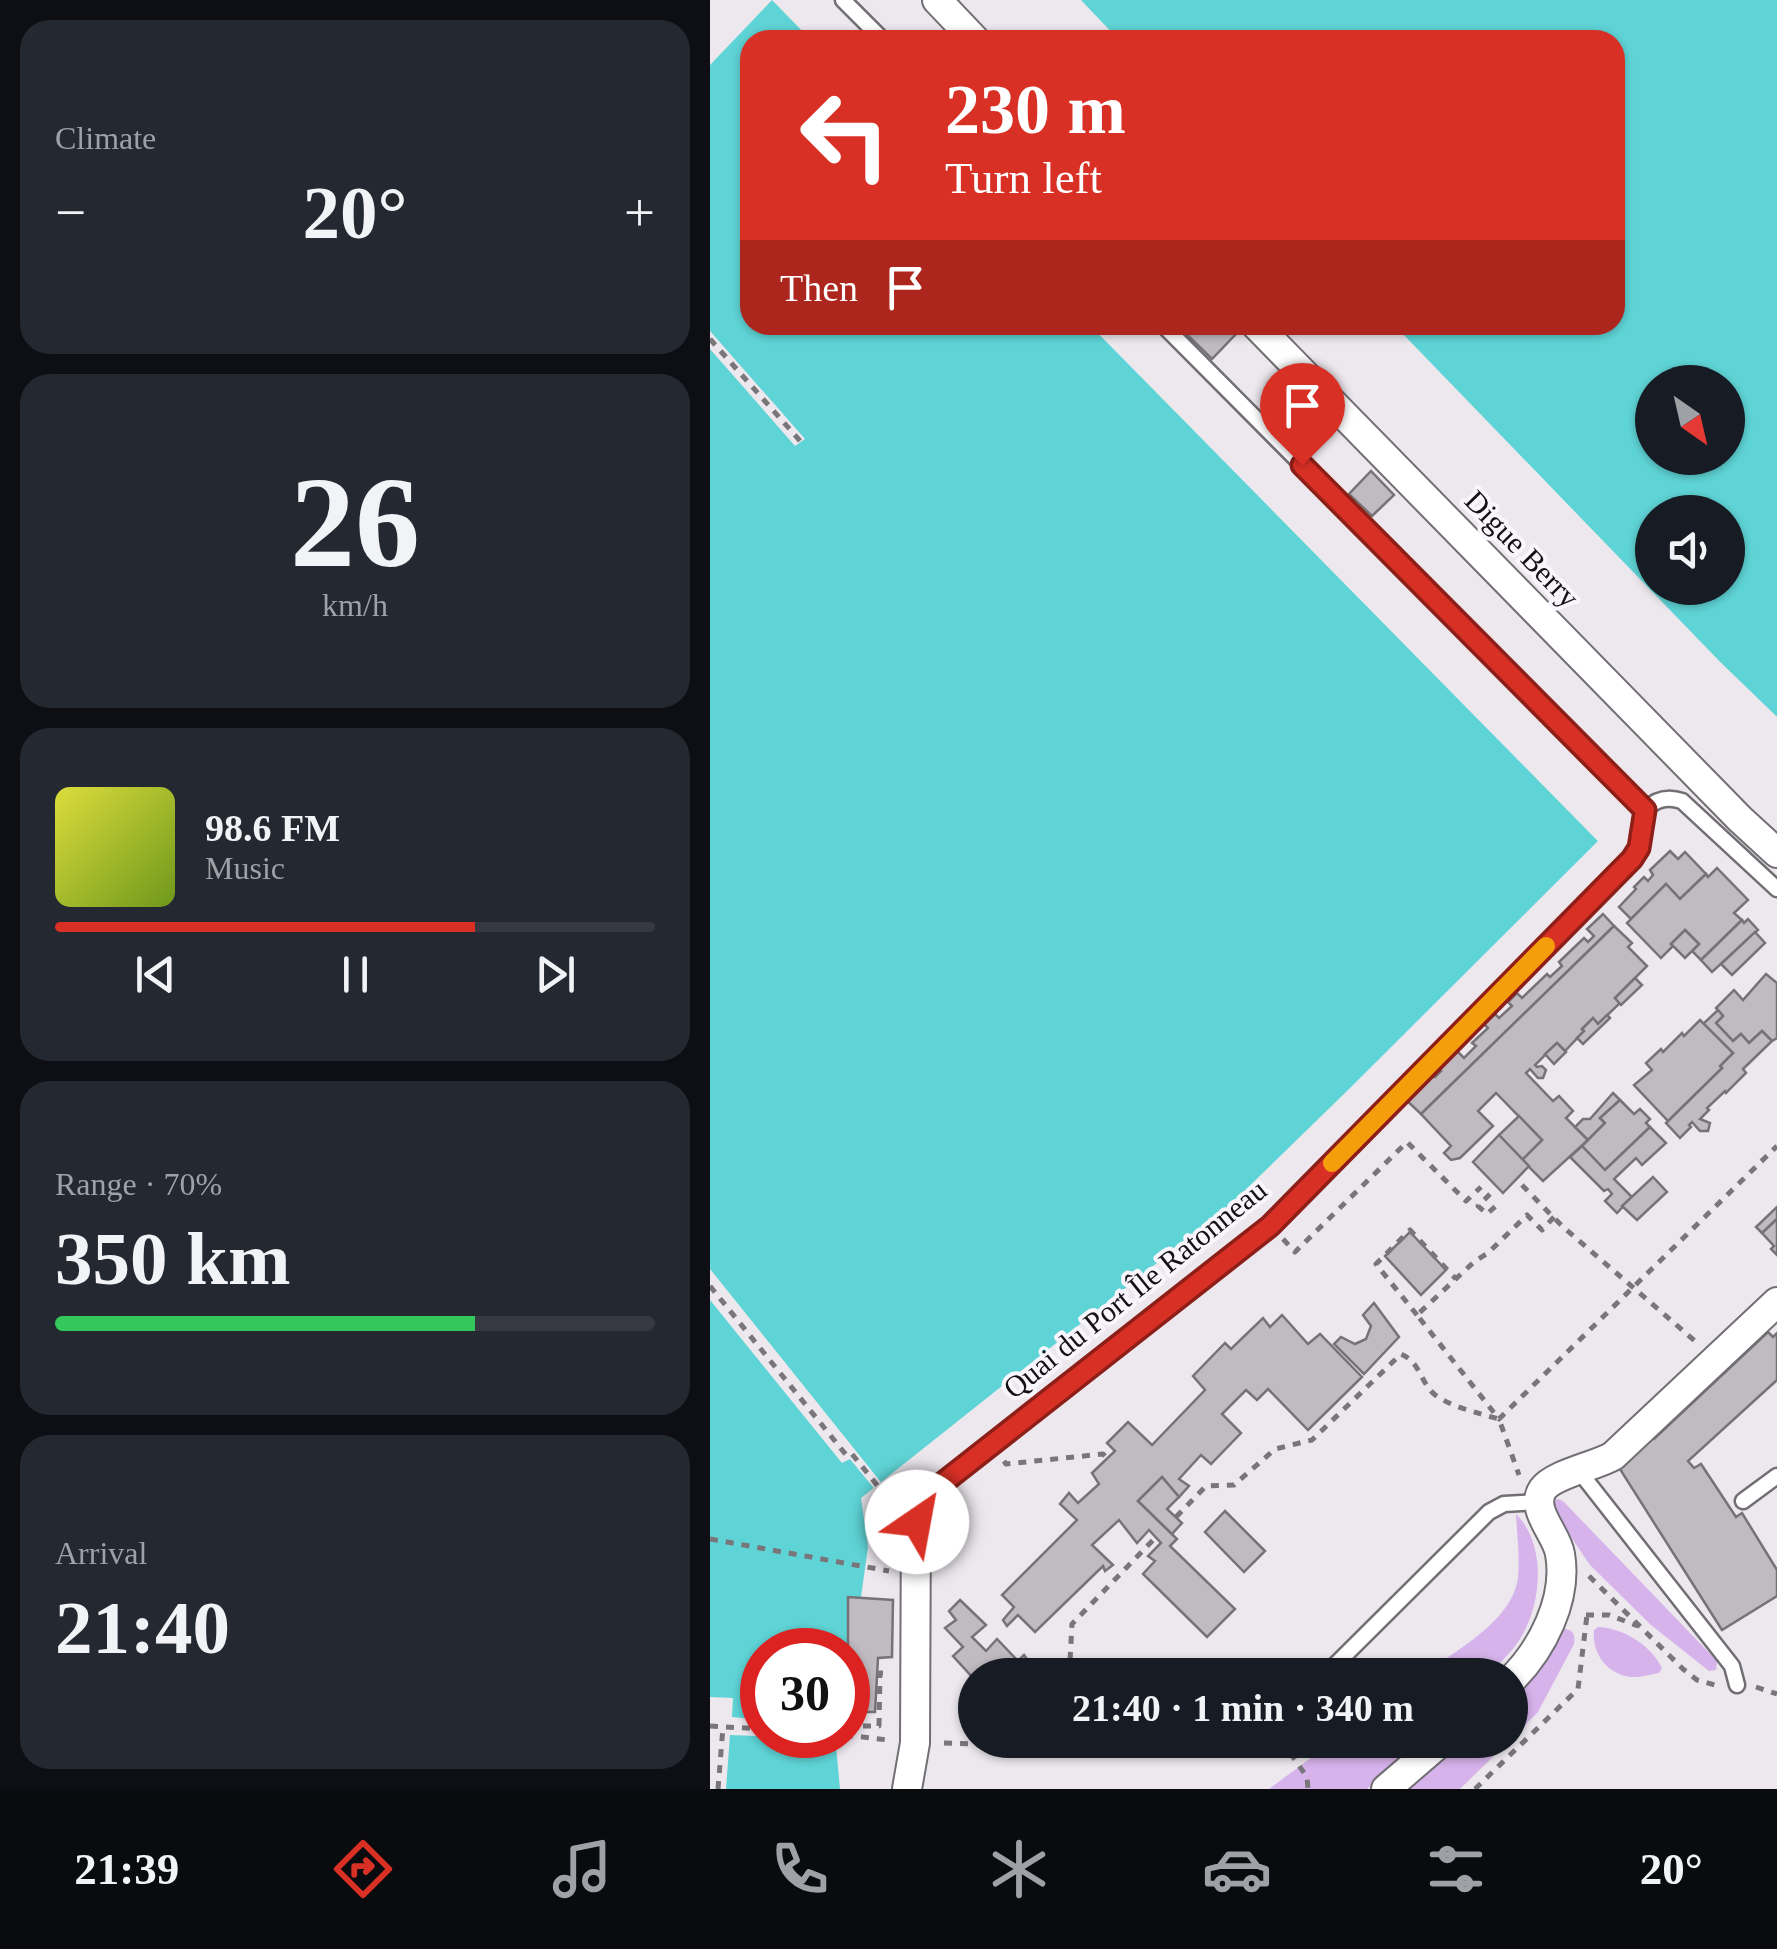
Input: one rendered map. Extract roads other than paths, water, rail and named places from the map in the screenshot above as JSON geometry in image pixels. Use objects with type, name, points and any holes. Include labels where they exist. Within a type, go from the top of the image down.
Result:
[{"type":"street","points":[[937,0],[966,30]]},
{"type":"street","name":"Digue Berry","points":[[1266,335],[1777,853]]},
{"type":"street","points":[[1528,1660],[1552,1616],[1560,1576],[1558,1546],[1539,1502],[1545,1487],[1613,1456],[1777,1302]]},
{"type":"street","points":[[906,1789],[915,1744],[916,1504]]},
{"type":"street","points":[[1386,1789],[1422,1758]]},
{"type":"lane","points":[[843,0],[872,30]]},
{"type":"lane","points":[[1173,335],[1645,810],[1661,799],[1682,801],[1777,889]]},
{"type":"lane","name":"Quai du Port Île Ratonneau","points":[[916,1504],[1270,1226],[1632,859],[1639,848],[1645,810]]},
{"type":"lane","points":[[1579,1471],[1732,1666],[1737,1684]]},
{"type":"lane","points":[[1743,1501],[1777,1476]]},
{"type":"lane","points":[[1343,1658],[1488,1512],[1504,1504],[1539,1502]]},
{"type":"water","points":[[772,0],[801,30],[743,30]]},
{"type":"water","points":[[1081,0],[1777,0],[1777,717],[1665,605],[1745,605],[1745,495],[1635,495],[1635,574],[1404,335],[1625,335],[1625,30],[1110,30]]},
{"type":"water","points":[[740,34],[740,335],[1100,335],[1598,841],[1230,1205],[861,1498],[868,1547],[861,1597],[848,1598],[847,1628],[740,1628],[740,1758],[837,1758],[840,1789],[710,1789],[710,65]]}]
